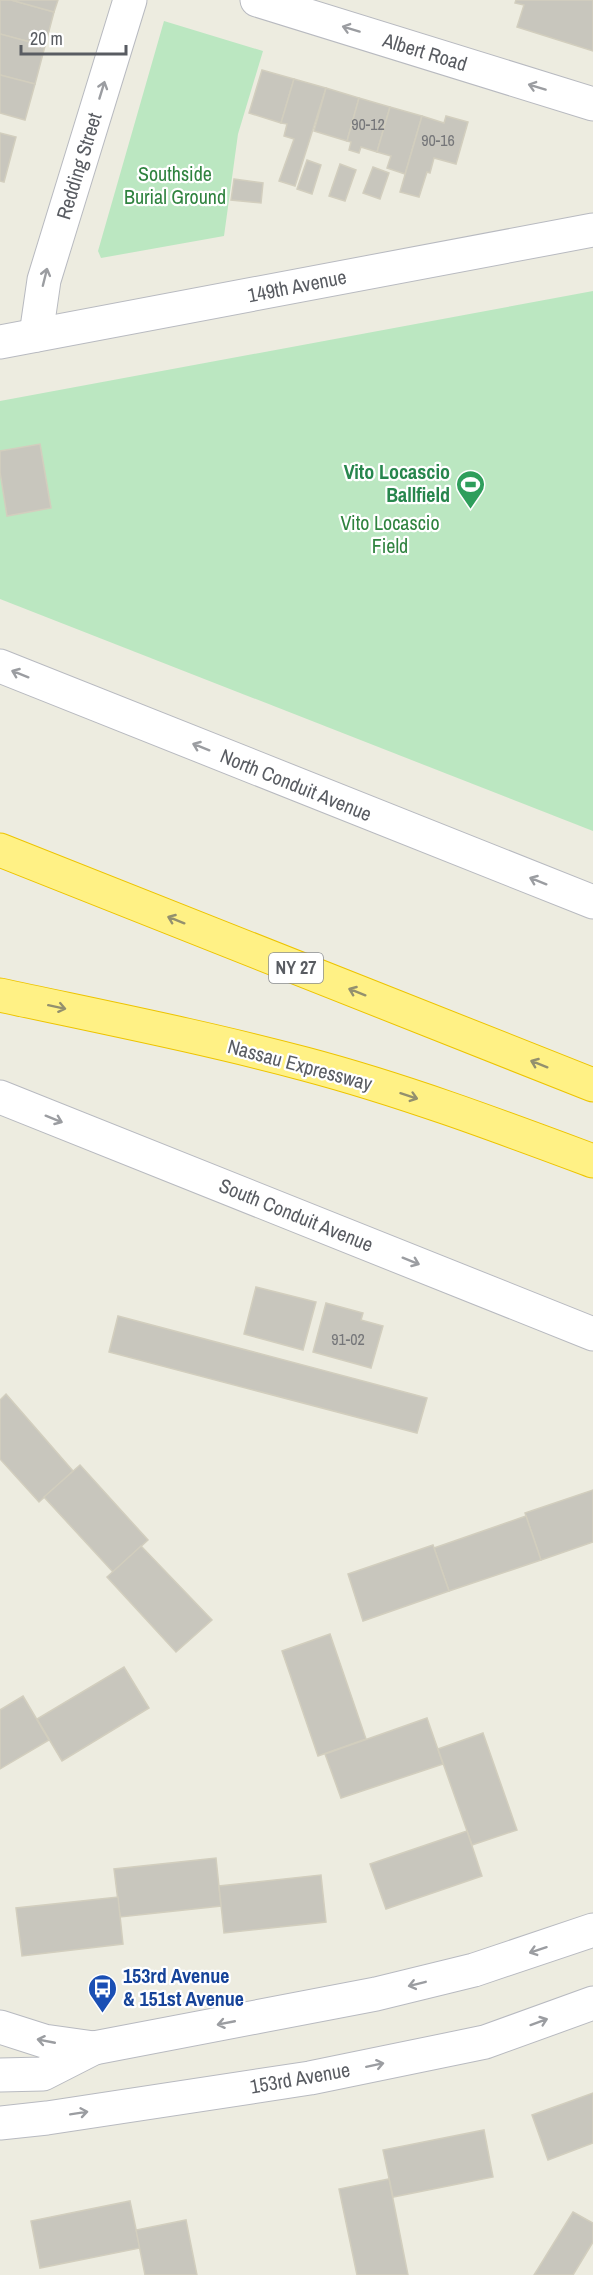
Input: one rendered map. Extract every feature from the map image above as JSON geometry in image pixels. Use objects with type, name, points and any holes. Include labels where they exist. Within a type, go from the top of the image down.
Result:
[{"type":"highway","name":"NY 27","points":[[0,850],[593,1085]]},
{"type":"highway","name":"Nassau Expressway","points":[[0,995],[307,1064],[437,1106],[593,1161]]},
{"type":"street","name":"Redding Street","points":[[36,335],[44,280],[130,0]]},
{"type":"street","name":"Albert Road","points":[[257,0],[593,104]]},
{"type":"street","name":"149th Avenue","points":[[0,342],[593,230]]},
{"type":"street","name":"North Conduit Avenue","points":[[0,666],[593,902]]},
{"type":"street","name":"South Conduit Avenue","points":[[0,1097],[593,1334]]},
{"type":"street","points":[[0,2075],[43,2074],[94,2048],[376,1994],[474,1970],[593,1930]]},
{"type":"street","name":"153rd Avenue","points":[[0,2123],[47,2118],[310,2078],[485,2042],[593,2003]]},
{"type":"street","points":[[0,2027],[44,2041],[94,2048]]},
{"type":"street","points":[[0,2147],[47,2118]]},
{"type":"green space","name":"Southside Burial Ground","points":[[164,21],[263,51],[238,134],[224,236],[101,258],[98,251]]},
{"type":"green space","name":"Vito Locascio Field","points":[[593,291],[593,831],[0,599],[0,401]]},
{"type":"building","points":[[0,0],[11,0],[54,12],[45,46],[0,34]]},
{"type":"building","points":[[11,0],[58,0],[54,12]]},
{"type":"building","points":[[516,0],[593,0],[593,51],[517,27],[524,5],[515,3]]},
{"type":"building","points":[[0,34],[45,46],[35,84],[0,75]]},
{"type":"building","points":[[262,70],[294,79],[281,123],[249,113]]},
{"type":"building","points":[[0,75],[35,84],[25,120],[0,113]]},
{"type":"building","points":[[294,79],[326,88],[295,186],[279,181],[294,139],[284,136],[287,124],[281,123]]},
{"type":"building","points":[[326,88],[359,98],[347,141],[314,131]]},
{"type":"building","points":[[359,98],[390,107],[377,152],[361,147],[359,153],[349,150],[351,142],[347,141]]},
{"type":"building","points":[[390,107],[422,116],[405,174],[387,168],[391,156],[377,152]]},
{"type":"building","points":[[422,116],[444,123],[446,116],[468,122],[456,164],[434,158],[419,197],[400,192]]},
{"type":"building","points":[[0,133],[16,137],[4,182],[0,181]]},
{"type":"building","points":[[307,160],[321,165],[312,194],[297,189]]},
{"type":"building","points":[[340,164],[356,170],[345,201],[329,196]]},
{"type":"building","points":[[373,167],[389,173],[380,199],[363,193]]},
{"type":"building","points":[[234,179],[263,183],[261,203],[231,200]]},
{"type":"building","points":[[40,444],[51,508],[7,516],[0,472],[0,451]]},
{"type":"building","points":[[256,1287],[316,1302],[303,1350],[244,1334]]},
{"type":"building","points":[[326,1303],[363,1313],[361,1320],[383,1326],[371,1368],[313,1352]]},
{"type":"building","points":[[118,1316],[427,1398],[417,1433],[109,1352]]},
{"type":"building","points":[[6,1394],[73,1471],[39,1502],[0,1459],[0,1400]]},
{"type":"building","points":[[80,1465],[148,1540],[113,1572],[44,1497]]},
{"type":"building","points":[[593,1490],[593,1542],[541,1560],[525,1513]]},
{"type":"building","points":[[526,1516],[541,1560],[449,1591],[434,1548]]},
{"type":"building","points":[[433,1545],[449,1591],[363,1621],[348,1574]]},
{"type":"building","points":[[141,1546],[212,1620],[176,1652],[107,1577]]},
{"type":"building","points":[[330,1634],[366,1739],[318,1756],[282,1651]]},
{"type":"building","points":[[124,1667],[149,1708],[62,1761],[37,1719]]},
{"type":"building","points":[[23,1696],[49,1740],[0,1769],[0,1710]]},
{"type":"building","points":[[427,1718],[443,1764],[341,1798],[325,1754]]},
{"type":"building","points":[[483,1733],[517,1830],[472,1845],[438,1749]]},
{"type":"building","points":[[467,1831],[482,1876],[386,1909],[370,1864]]},
{"type":"building","points":[[216,1858],[221,1906],[120,1917],[114,1869]]},
{"type":"building","points":[[321,1875],[326,1922],[224,1933],[219,1886]]},
{"type":"building","points":[[118,1897],[123,1944],[22,1956],[16,1908]]},
{"type":"building","points":[[593,2093],[593,2143],[548,2160],[532,2115]]},
{"type":"building","points":[[484,2130],[493,2177],[393,2197],[383,2150]]},
{"type":"building","points":[[389,2179],[408,2275],[357,2275],[339,2189]]},
{"type":"building","points":[[130,2201],[140,2248],[40,2268],[31,2221]]},
{"type":"building","points":[[573,2212],[593,2223],[593,2242],[573,2275],[534,2275]]},
{"type":"building","points":[[186,2220],[197,2275],[145,2275],[136,2230]]},
{"type":"place","name":"Vito Locascio Ballfield","points":[[471,510]]},
{"type":"place","name":"153rd Avenue & 151st Avenue","points":[[102,2014]]}]
